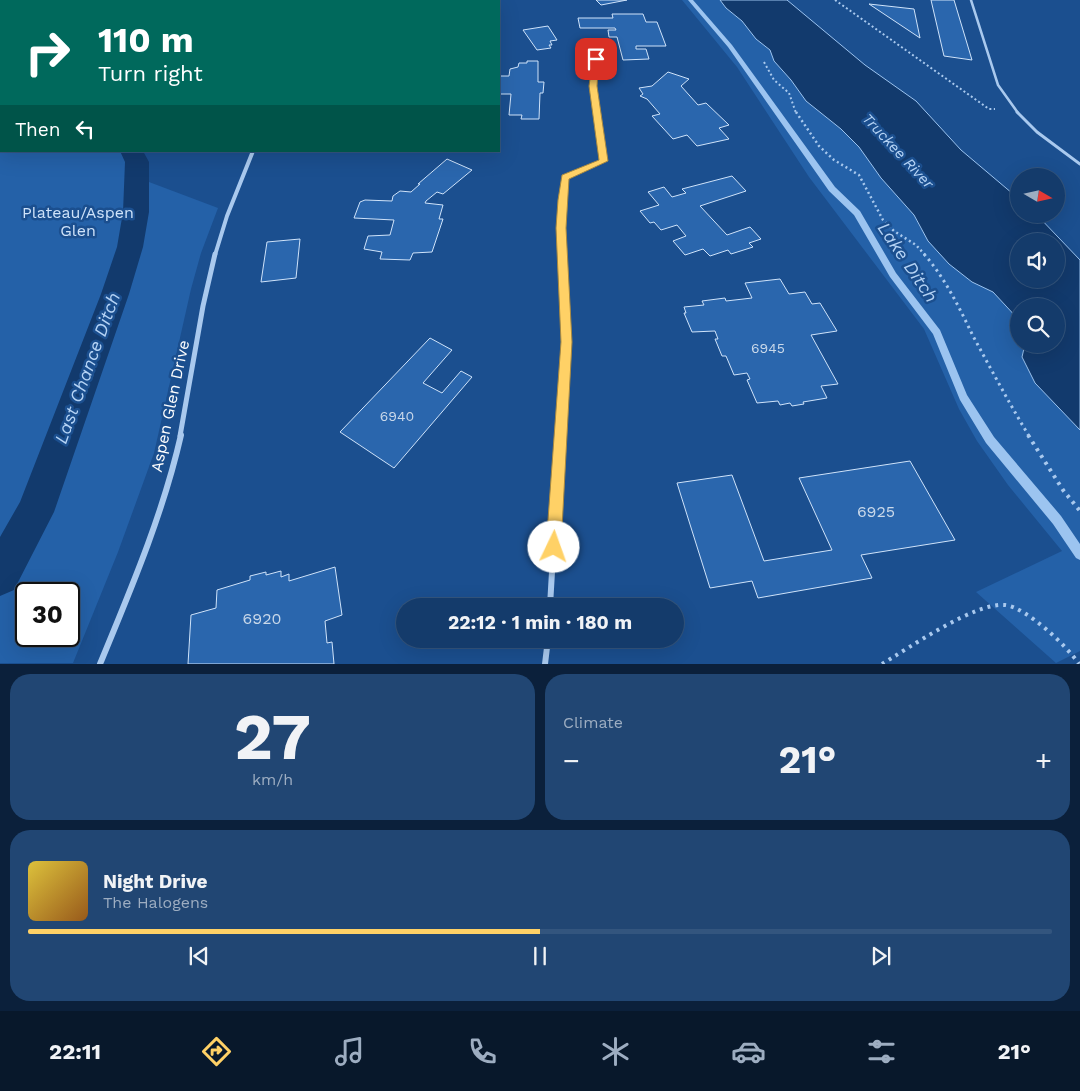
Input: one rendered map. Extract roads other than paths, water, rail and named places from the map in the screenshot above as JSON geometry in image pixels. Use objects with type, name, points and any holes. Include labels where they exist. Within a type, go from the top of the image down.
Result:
[{"type":"street","name":"Aspen Glen Drive","points":[[100,664],[134,581],[173,466],[184,422],[208,282],[221,231],[253,152]]},
{"type":"street","points":[[550,598],[566,342],[561,228],[565,177]]},
{"type":"street","points":[[545,664],[547,648]]},
{"type":"lane","points":[[971,0],[998,85],[1016,111],[1037,132],[1080,164]]},
{"type":"lane","points":[[565,177],[603,161],[593,86],[596,59]]},
{"type":"water","name":"Truckee River","points":[[720,0],[787,0],[865,65],[916,101],[961,150],[1010,191],[1010,223],[1045,223],[1054,233],[1010,233],[1010,288],[1065,288],[1065,244],[1080,260],[1080,430],[1035,383],[1022,357],[1023,353],[1065,353],[1065,298],[1010,298],[1010,310],[993,292],[972,282],[949,264],[928,241],[914,215],[881,178],[859,147],[841,129],[806,101],[774,61],[770,50],[756,39],[742,21],[726,8]]},
{"type":"waterway","name":"Lake Ditch","points":[[690,0],[730,46],[832,189],[857,213],[893,275],[937,332],[963,397],[990,440],[1057,520],[1080,554]]},
{"type":"waterway","name":"Last Chance Ditch","points":[[0,576],[35,512],[115,294],[130,247],[136,212],[137,162],[132,152]]},
{"type":"park label","name":"Plateau/Aspen Glen","points":[[78,221]]}]
